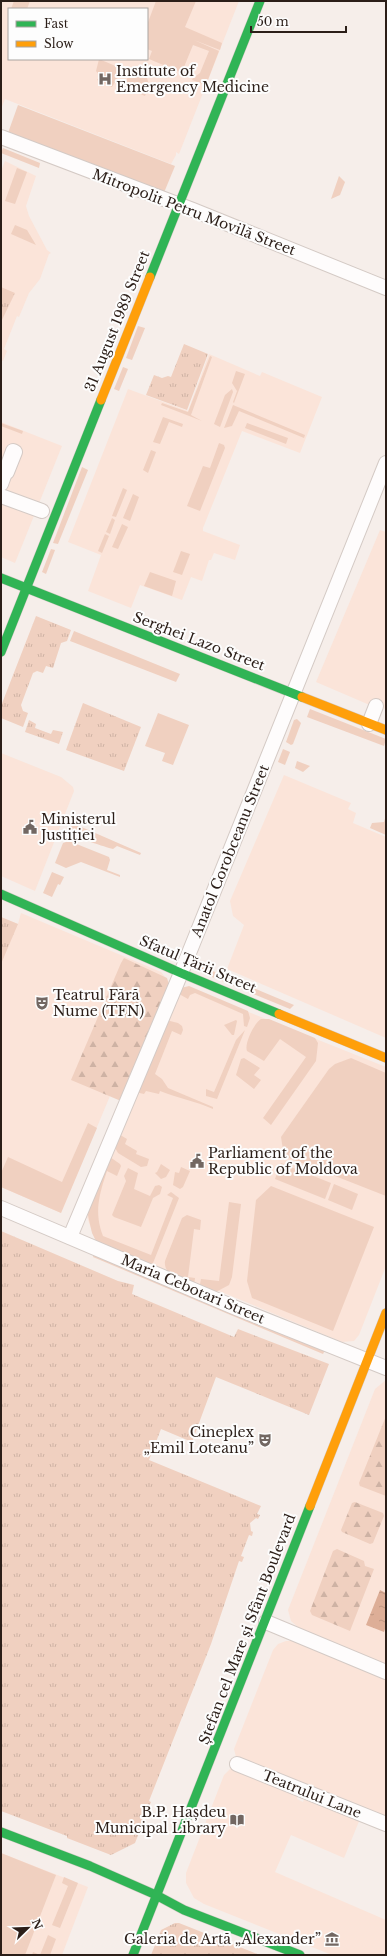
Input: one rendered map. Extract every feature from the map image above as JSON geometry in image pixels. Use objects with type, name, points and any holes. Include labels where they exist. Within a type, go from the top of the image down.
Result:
[{"type":"main road","name":"31 August 1989 Street","points":[[1,652],[260,1]]},
{"type":"main road","name":"Serghei Lazo Street","points":[[1,578],[386,730]]},
{"type":"main road","name":"Sfatul Țării Street","points":[[1,894],[181,973],[386,1058]]},
{"type":"main road","name":"Ștefan cel Mare și Sfânt Boulevard","points":[[133,1955],[266,1622],[386,1313]]},
{"type":"main road","points":[[1,1832],[90,1866],[156,1895],[184,1910],[300,1955]]},
{"type":"street","name":"Mitropolit Petru Movilă Street","points":[[1,137],[179,204],[386,288]]},
{"type":"street","name":"Anatol Corobceanu Street","points":[[70,1236],[181,973],[386,463]]},
{"type":"street","points":[[1,496],[42,511]]},
{"type":"street","points":[[369,724],[376,706]]},
{"type":"street","name":"Maria Cebotari Street","points":[[1,1208],[70,1236],[236,1308],[386,1368]]},
{"type":"street","points":[[266,1622],[386,1672]]},
{"type":"street","name":"Teatrului Lane","points":[[237,1764],[386,1824]]},
{"type":"shaded area","name":"Institute of Emergency Medicine","points":[[1,1],[239,1],[179,154],[176,152],[171,164],[5,99],[1,109]]},
{"type":"shaded area","points":[[5,161],[36,176],[26,206],[29,216],[47,250],[51,253],[49,254],[40,279],[29,293],[19,317],[17,316],[4,349],[7,351],[3,361],[1,360],[1,171]]},
{"type":"shaded area","points":[[209,354],[260,376],[262,372],[322,397],[300,453],[242,431],[203,528],[203,531],[240,545],[235,560],[214,553],[211,560],[209,560],[202,581],[191,577],[182,600],[140,585],[131,608],[88,591],[101,555],[68,542],[128,389],[188,411]]},
{"type":"shaded area","points":[[1,422],[62,446],[15,563],[1,557]]},
{"type":"shaded area","points":[[380,530],[386,532],[386,709],[372,706],[316,682]]},
{"type":"shaded area","name":"Ministerul Justiției","points":[[1,753],[61,777],[73,787],[74,791],[35,891],[1,876]]},
{"type":"shaded area","points":[[284,775],[351,803],[348,809],[356,813],[353,823],[386,837],[386,1038],[227,969],[244,925],[233,916],[230,901]]},
{"type":"shaded area","points":[[21,913],[161,972],[169,982],[110,1096],[61,1213],[1,1187],[1,917],[18,924]]},
{"type":"shaded area","points":[[183,987],[386,1067],[386,1266],[359,1335],[354,1341],[342,1342],[219,1291],[214,1293],[96,1241],[94,1237],[87,1217],[165,1021]]},
{"type":"shaded area","points":[[386,1380],[386,1665],[299,1628],[291,1621],[288,1610],[375,1389]]},
{"type":"shaded area","points":[[286,1641],[295,1641],[386,1678],[386,1818],[236,1757],[234,1749],[273,1650],[278,1644]]},
{"type":"shaded area","points":[[231,1768],[298,1795],[297,1799],[303,1802],[305,1797],[360,1819],[344,1858],[291,1835],[275,1872],[386,1920],[386,1955],[332,1955],[204,1904],[194,1898],[186,1883],[186,1873],[224,1775]]},
{"type":"shaded area","points":[[1,1853],[88,1887],[62,1955],[1,1955]]},
{"type":"green space","points":[[14,1],[30,1],[27,8],[11,8]]},
{"type":"green space","points":[[156,1],[196,1],[185,27],[222,43],[220,50],[194,40],[219,51],[206,85],[192,80],[200,73],[209,51],[193,45],[184,67],[187,75],[149,59],[152,51],[148,49],[148,22]]},
{"type":"green space","points":[[99,60],[101,60],[118,67],[120,74],[112,87],[97,80],[100,76],[96,71]]},
{"type":"green space","points":[[134,73],[147,78],[149,85],[145,96],[124,87],[128,76]]},
{"type":"green space","points":[[18,105],[175,166],[163,195],[8,133]]},
{"type":"green space","points":[[3,148],[40,163],[39,168],[1,153]]},
{"type":"green space","points":[[17,168],[27,172],[15,204],[5,201]]},
{"type":"green space","points":[[339,176],[345,182],[340,195],[331,199]]},
{"type":"green space","points":[[15,225],[27,230],[36,245],[11,234]]},
{"type":"green space","points":[[1,287],[15,293],[1,322]]},
{"type":"green space","points":[[138,326],[145,328],[132,360],[126,358]]},
{"type":"green space","points":[[184,344],[208,354],[187,410],[146,395],[154,375],[162,378],[168,376],[171,377]]},
{"type":"green space","points":[[210,356],[212,357],[191,415],[202,421],[161,405],[162,403],[188,412]]},
{"type":"green space","points":[[123,367],[128,369],[119,391],[114,389]]},
{"type":"green space","points":[[236,371],[245,374],[234,403],[233,402],[237,391],[232,383]]},
{"type":"green space","points":[[232,389],[233,392],[220,427],[214,424],[225,395]]},
{"type":"green space","points":[[233,405],[305,435],[304,438],[239,411],[232,426],[224,428]]},
{"type":"green space","points":[[163,417],[183,424],[182,427],[169,422],[160,444],[153,442]]},
{"type":"green space","points":[[1,423],[23,431],[22,434],[1,426]]},
{"type":"green space","points":[[247,423],[288,438],[286,444],[245,428]]},
{"type":"green space","points":[[219,443],[224,445],[225,448],[200,511],[187,506],[203,466],[210,468]]},
{"type":"green space","points":[[151,450],[156,452],[148,473],[143,470]]},
{"type":"green space","points":[[82,467],[88,470],[58,544],[53,543]]},
{"type":"green space","points":[[123,488],[127,490],[116,517],[112,516]]},
{"type":"green space","points":[[133,494],[139,497],[130,521],[123,518]]},
{"type":"green space","points":[[112,518],[115,520],[110,534],[106,532]]},
{"type":"green space","points":[[122,524],[128,527],[118,549],[112,547]]},
{"type":"green space","points":[[105,534],[109,536],[102,553],[98,551]]},
{"type":"green space","points":[[51,549],[55,550],[46,574],[42,572]]},
{"type":"green space","points":[[181,551],[190,554],[182,575],[173,572]]},
{"type":"green space","points":[[150,572],[176,581],[172,596],[144,586]]},
{"type":"green space","points":[[36,616],[71,630],[67,641],[61,643],[53,668],[46,666],[43,673],[37,671],[33,673],[21,705],[23,711],[28,713],[23,727],[1,718],[1,706]]},
{"type":"green space","points":[[74,631],[180,674],[176,682],[70,641]]},
{"type":"green space","points":[[83,703],[141,727],[124,771],[66,750]]},
{"type":"green space","points":[[310,709],[386,739],[384,746],[307,717]]},
{"type":"green space","points":[[158,713],[189,725],[173,765],[162,761],[165,753],[145,746]]},
{"type":"green space","points":[[297,719],[301,723],[293,744],[291,745],[286,742],[294,720]]},
{"type":"green space","points":[[29,720],[36,724],[35,728],[51,734],[53,730],[63,732],[59,744],[25,732]]},
{"type":"green space","points":[[283,749],[290,752],[285,765],[278,762]]},
{"type":"green space","points":[[297,761],[310,766],[303,772],[295,768]]},
{"type":"green space","points":[[386,815],[386,835],[370,828],[372,823],[384,822]]},
{"type":"green space","points":[[70,822],[141,853],[140,855],[117,846],[113,849],[84,839],[73,832],[70,827]]},
{"type":"green space","points":[[69,841],[109,857],[110,860],[107,870],[120,875],[120,877],[81,862],[66,868],[55,863],[63,843]]},
{"type":"green space","points":[[52,872],[64,877],[60,885],[58,884],[52,897],[43,893]]},
{"type":"green space","points":[[1,917],[18,924],[1,964]]},
{"type":"green space","points":[[124,958],[167,978],[169,985],[121,1101],[71,1080]]},
{"type":"green space","points":[[201,966],[294,1005],[290,1009],[200,972]]},
{"type":"green space","points":[[189,986],[248,1011],[250,1018],[247,1027],[244,1026],[243,1014],[195,993],[190,995],[188,999],[179,994],[181,988]]},
{"type":"green space","points":[[261,1019],[269,1019],[315,1038],[318,1043],[316,1061],[271,1125],[263,1118],[306,1057],[280,1039],[264,1061],[247,1051],[246,1048],[250,1034],[255,1025]]},
{"type":"green space","points":[[166,1020],[178,1023],[182,1026],[183,1030],[181,1035],[172,1031],[155,1074],[162,1079],[168,1088],[213,1107],[213,1109],[160,1091],[159,1094],[146,1091],[144,1094],[135,1092]]},
{"type":"green space","points":[[236,1020],[234,1035],[232,1035],[224,1025]]},
{"type":"green space","points":[[245,1030],[217,1099],[206,1096],[206,1089],[214,1092],[236,1040]]},
{"type":"green space","points":[[244,1058],[260,1068],[254,1075],[261,1080],[254,1089],[236,1075],[241,1059]]},
{"type":"green space","points":[[351,1058],[386,1073],[386,1196],[284,1156],[281,1137],[329,1069],[335,1064]]},
{"type":"green space","points":[[88,1123],[97,1128],[61,1213],[1,1187],[1,1173],[8,1157],[62,1182]]},
{"type":"green space","points":[[117,1133],[127,1139],[125,1144],[137,1151],[136,1154],[149,1159],[147,1166],[141,1167],[118,1153],[114,1146]]},
{"type":"green space","points":[[110,1157],[121,1166],[117,1176],[107,1171],[102,1188],[98,1211],[103,1236],[151,1255],[173,1198],[167,1195],[171,1192],[179,1198],[153,1263],[148,1265],[103,1248],[96,1241],[92,1233],[87,1211]]},
{"type":"green space","points":[[281,1163],[331,1183],[325,1199],[275,1179]]},
{"type":"green space","points":[[161,1164],[170,1170],[166,1177],[161,1179],[155,1173]]},
{"type":"green space","points":[[181,1167],[190,1171],[183,1187],[180,1189],[173,1185],[175,1172],[179,1173]]},
{"type":"green space","points":[[128,1168],[138,1173],[134,1189],[150,1196],[155,1186],[159,1185],[162,1187],[160,1194],[153,1198],[141,1227],[112,1215],[126,1181],[124,1176]]},
{"type":"green space","points":[[334,1184],[358,1194],[352,1210],[328,1200]]},
{"type":"green space","points":[[271,1186],[374,1227],[333,1331],[252,1298],[247,1281],[256,1200]]},
{"type":"green space","points":[[229,1202],[241,1204],[232,1277],[229,1285],[214,1293],[199,1289],[201,1279],[219,1281]]},
{"type":"green space","points":[[187,1215],[201,1220],[200,1230],[194,1229],[188,1277],[195,1278],[194,1286],[170,1274],[165,1266],[165,1261],[182,1218]]},
{"type":"green space","points":[[1,1231],[118,1281],[134,1285],[132,1294],[234,1337],[238,1329],[329,1364],[309,1415],[216,1377],[192,1442],[161,1429],[149,1460],[261,1506],[257,1514],[260,1515],[258,1519],[256,1518],[250,1523],[251,1531],[253,1532],[252,1536],[249,1535],[241,1556],[244,1557],[242,1562],[239,1561],[211,1644],[149,1801],[151,1802],[135,1843],[111,1855],[67,1838],[67,1836],[1,1811]]},
{"type":"green space","points":[[94,1253],[325,1350],[323,1354],[93,1257]]},
{"type":"green space","points":[[386,1416],[386,1496],[360,1486],[359,1483]]},
{"type":"green space","points":[[355,1502],[383,1513],[384,1516],[373,1543],[370,1544],[342,1532],[341,1530],[352,1503]]},
{"type":"green space","points":[[337,1549],[364,1561],[365,1566],[374,1569],[350,1631],[312,1615],[310,1611],[333,1551]]},
{"type":"green space","points":[[1,1853],[56,1875],[25,1955],[1,1955]]},
{"type":"green space","points":[[64,1877],[78,1883],[60,1928],[52,1925],[68,1886],[62,1883]]},
{"type":"green space","points":[[175,1923],[179,1923],[260,1955],[151,1955],[161,1930]]},
{"type":"green space","points":[[48,1935],[56,1939],[50,1955],[40,1955]]},
{"type":"green space","points":[[33,1952],[40,1955],[32,1955]]},
{"type":"water","points":[[380,1590],[386,1593],[386,1626],[384,1632],[366,1625]]},
{"type":"traffic: fast","points":[[150,277],[260,1]]},
{"type":"traffic: fast","points":[[1,652],[101,400]]},
{"type":"traffic: fast","points":[[1,578],[302,697]]},
{"type":"traffic: fast","points":[[1,894],[279,1014]]},
{"type":"traffic: fast","points":[[133,1955],[310,1506]]},
{"type":"traffic: fast","points":[[1,1832],[90,1866],[156,1895],[184,1910],[300,1955]]},
{"type":"traffic: slow","points":[[101,400],[150,277]]},
{"type":"traffic: slow","points":[[302,697],[386,730]]},
{"type":"traffic: slow","points":[[279,1014],[386,1058]]},
{"type":"traffic: slow","points":[[310,1506],[386,1313]]},
{"type":"place","name":"Institute of Emergency Medicine","points":[[105,79]]},
{"type":"place","name":"Ministerul Justiției","points":[[30,827]]},
{"type":"place","name":"Teatrul Fără Nume (TFN)","points":[[42,1003]]},
{"type":"place","name":"Parliament of the Republic of Moldova","points":[[197,1161]]},
{"type":"place","name":"Cineplex „Emil Loteanu”","points":[[265,1440]]},
{"type":"place","name":"B.P. Hașdeu Municipal Library","points":[[237,1820]]},
{"type":"place","name":"Galeria de Artă „Alexander”","points":[[332,1939]]}]
